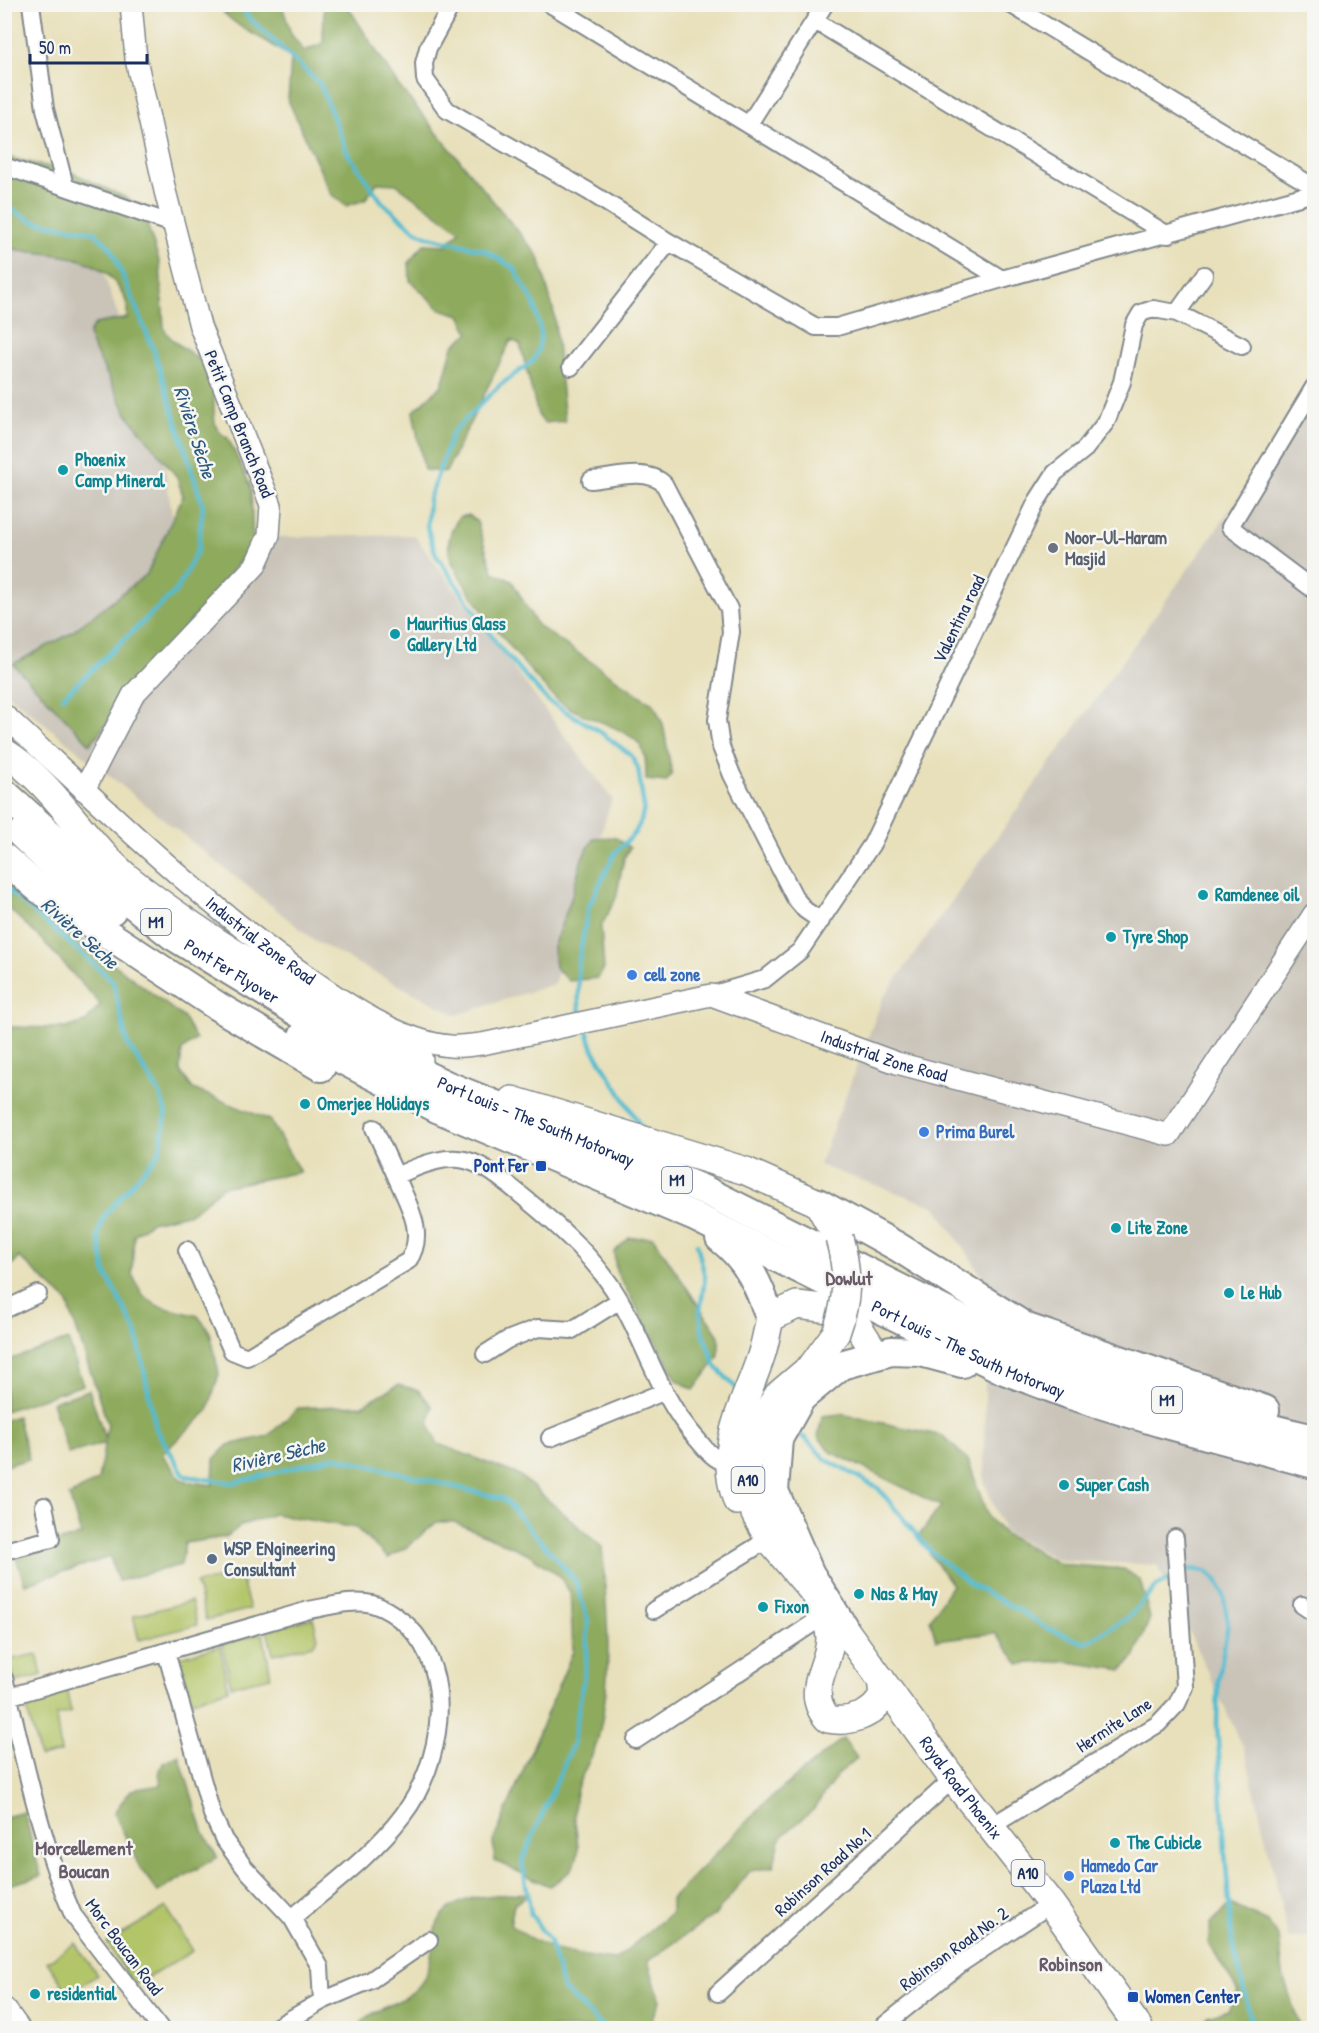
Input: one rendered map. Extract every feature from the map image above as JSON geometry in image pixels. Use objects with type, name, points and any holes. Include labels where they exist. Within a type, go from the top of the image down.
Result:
[{"type":"highway","name":"Pont Fer Flyover","points":[[4,793],[87,868],[172,935],[318,1035]]},
{"type":"highway","name":"Pont Fer Flyover","points":[[4,818],[73,884],[318,1035]]},
{"type":"highway","points":[[4,858],[38,888],[218,1006],[319,1066],[496,1134]]},
{"type":"highway","name":"Port Louis – The South Motorway","points":[[318,1035],[704,1190],[1022,1350],[1071,1370],[1190,1407],[1314,1439]]},
{"type":"highway","name":"Port Louis – The South Motorway","points":[[318,1035],[437,1108],[693,1216],[1004,1370],[1068,1394],[1314,1464]]},
{"type":"highway","points":[[446,1085],[516,1101]]},
{"type":"highway","points":[[818,1203],[898,1247],[1027,1328],[1284,1416],[1314,1422]]},
{"type":"highway","points":[[693,1216],[742,1257],[756,1280],[770,1318]]},
{"type":"highway","points":[[833,1622],[774,1491],[778,1439],[801,1398],[841,1365],[876,1353],[921,1352],[1068,1394]]},
{"type":"highway","points":[[1284,1416],[1314,1433]]},
{"type":"main road","points":[[4,752],[31,772],[96,846],[128,878],[250,964],[436,1070],[516,1101],[746,1171],[818,1203]]},
{"type":"main road","name":"A10","points":[[818,1203],[838,1238],[847,1277],[843,1312],[836,1333],[812,1366],[778,1395],[755,1430],[747,1471],[750,1496],[765,1533],[833,1622],[881,1679],[911,1721]]},
{"type":"main road","points":[[876,1353],[858,1326],[830,1309],[798,1305],[770,1318],[760,1358],[744,1396],[731,1441],[728,1464],[742,1515],[759,1545],[833,1622],[829,1656],[816,1685],[817,1700],[822,1712],[828,1719],[841,1721],[855,1719],[872,1709],[883,1695],[881,1679]]},
{"type":"main road","points":[[872,1709],[890,1712],[911,1721]]},
{"type":"main road","name":"Royal Road Phoenix","points":[[911,1721],[953,1779],[1051,1904],[1139,2028]]},
{"type":"main road","points":[[4,2010],[17,2028]]},
{"type":"street","points":[[31,4],[45,109],[65,186]]},
{"type":"street","name":"Petit Camp Branch Road","points":[[84,790],[133,695],[255,566],[268,535],[271,505],[200,326],[173,224],[136,59],[132,4]]},
{"type":"street","points":[[452,4],[428,48],[424,63],[425,79],[434,96],[447,110],[816,327],[837,327],[1314,193]]},
{"type":"street","points":[[550,4],[1002,279]]},
{"type":"street","points":[[749,124],[825,4]]},
{"type":"street","points":[[1010,4],[1314,187]]},
{"type":"street","points":[[815,21],[1168,235]]},
{"type":"street","points":[[4,166],[173,224]]},
{"type":"street","points":[[571,367],[669,242]]},
{"type":"street","points":[[1177,313],[1204,275]]},
{"type":"street","name":"Valentina road","points":[[711,995],[765,979],[800,951],[872,844],[1037,501],[1055,473],[1085,449],[1106,422],[1122,382],[1134,325],[1141,313],[1153,309],[1177,313],[1242,346]]},
{"type":"street","points":[[1314,387],[1230,527],[1314,590]]},
{"type":"street","points":[[591,480],[643,475],[658,478],[664,484],[723,592],[732,621],[717,720],[721,747],[732,775],[795,898],[805,910],[821,921]]},
{"type":"street","name":"Industrial Zone Road","points":[[4,715],[165,865],[252,938],[358,1012],[422,1039],[450,1046],[482,1044],[711,995],[897,1063],[1169,1135],[1314,914]]},
{"type":"street","points":[[187,1250],[232,1352],[247,1356],[408,1261],[416,1250],[418,1236],[396,1176],[374,1128]]},
{"type":"street","points":[[396,1176],[436,1159],[457,1157],[492,1172],[556,1224],[587,1255],[620,1300],[678,1419],[711,1456],[728,1464]]},
{"type":"street","points":[[4,1310],[38,1294]]},
{"type":"street","points":[[485,1354],[507,1340],[538,1328],[572,1329],[620,1300]]},
{"type":"street","points":[[550,1438],[663,1392]]},
{"type":"street","points":[[4,1551],[51,1539],[44,1506]]},
{"type":"street","name":"Hermite Lane","points":[[990,1827],[1158,1724],[1178,1704],[1185,1687],[1185,1659],[1175,1539]]},
{"type":"street","points":[[654,1610],[759,1545]]},
{"type":"street","points":[[7,1697],[309,1610],[336,1605],[371,1603],[394,1613],[416,1634],[426,1649],[437,1685],[440,1717],[427,1770],[404,1814],[374,1848],[292,1918]]},
{"type":"street","points":[[636,1740],[833,1622]]},
{"type":"street","points":[[166,1652],[212,1814],[224,1840],[245,1868],[292,1918],[320,1967],[322,2001]]},
{"type":"street","name":"Morc Boucan Road","points":[[4,1677],[7,1697],[53,1865],[73,1915],[160,2028]]},
{"type":"street","name":"Robinson Road No.1","points":[[718,1993],[953,1779]]},
{"type":"street","name":"Robinson Road No. 2","points":[[882,2028],[963,1962],[1051,1904]]},
{"type":"street","points":[[275,2028],[322,2001],[371,1980],[429,1940]]},
{"type":"shaded area","points":[[4,201],[91,238],[159,431],[176,539],[414,535],[612,799],[554,984],[456,1015],[358,964],[314,940],[5,692]]},
{"type":"shaded area","points":[[1314,392],[1314,1936],[1289,1939],[1245,1751],[1157,1565],[1058,1560],[1004,1531],[984,1482],[986,1282],[936,1207],[819,1165],[883,998]]},
{"type":"green space","points":[[223,5],[282,5],[291,34],[304,51],[323,43],[324,5],[345,5],[352,13],[398,85],[539,257],[554,313],[565,421],[544,423],[538,415],[520,344],[511,340],[446,472],[424,470],[413,412],[442,385],[453,346],[469,333],[460,315],[440,309],[410,281],[409,262],[424,244],[446,245],[460,231],[396,184],[377,183],[365,200],[346,206],[331,194],[288,100],[291,59],[231,20],[223,12]]},
{"type":"green space","points":[[4,152],[11,158],[71,172],[141,205],[160,264],[164,328],[173,340],[198,358],[208,370],[214,389],[216,426],[220,433],[228,438],[251,487],[253,545],[90,744],[13,664],[68,635],[147,574],[183,496],[177,477],[127,414],[91,343],[89,333],[95,324],[127,318],[126,302],[119,288],[108,275],[82,260],[5,247]]},
{"type":"green space","points":[[469,515],[477,522],[493,572],[512,581],[537,625],[654,705],[663,724],[672,774],[666,782],[646,780],[644,752],[634,739],[616,728],[577,712],[549,692],[479,606],[453,565],[449,552],[449,538],[454,526],[459,517]]},
{"type":"green space","points":[[615,837],[630,848],[624,858],[616,898],[601,927],[604,969],[598,978],[569,981],[555,967],[553,947],[571,899],[582,858],[594,838]]},
{"type":"green space","points":[[5,873],[49,914],[184,1018],[196,1039],[182,1050],[180,1071],[193,1089],[270,1120],[300,1172],[222,1187],[192,1213],[151,1222],[134,1235],[132,1274],[142,1294],[158,1306],[198,1316],[210,1332],[219,1374],[208,1411],[162,1454],[182,1481],[213,1485],[214,1459],[228,1445],[268,1436],[298,1408],[362,1405],[398,1385],[418,1390],[432,1406],[429,1425],[438,1444],[519,1475],[602,1547],[608,1643],[603,1715],[596,1746],[576,1791],[574,1813],[577,1858],[573,1868],[564,1877],[549,1886],[495,1861],[493,1842],[573,1651],[570,1592],[559,1576],[527,1553],[454,1522],[437,1522],[407,1547],[388,1558],[356,1528],[274,1514],[242,1525],[226,1537],[185,1543],[181,1565],[118,1581],[110,1557],[25,1584],[15,1555],[81,1535],[69,1496],[98,1480],[105,1443],[68,1454],[52,1402],[89,1390],[105,1438],[108,1425],[67,1301],[19,1257],[5,1273],[5,1027],[67,1028],[87,1021],[100,1004],[43,941],[5,905]]},
{"type":"green space","points":[[653,1237],[719,1336],[719,1356],[694,1390],[677,1380],[616,1271],[614,1252],[629,1238]]},
{"type":"green space","points":[[68,1340],[83,1385],[5,1411],[5,1361]]},
{"type":"green space","points":[[841,1414],[943,1436],[968,1460],[988,1517],[1003,1533],[1059,1564],[1124,1569],[1140,1580],[1150,1618],[1135,1656],[1122,1670],[1063,1661],[1019,1664],[995,1633],[936,1640],[930,1619],[952,1585],[918,1537],[941,1506],[831,1452],[818,1437],[822,1416]]},
{"type":"green space","points":[[17,1416],[29,1459],[5,1466],[5,1420]]},
{"type":"green space","points":[[240,1574],[250,1609],[206,1620],[196,1583]]},
{"type":"green space","points":[[191,1601],[197,1625],[139,1640],[133,1616]]},
{"type":"green space","points":[[313,1618],[318,1638],[313,1645],[273,1654],[267,1630]]},
{"type":"green space","points":[[263,1633],[271,1677],[231,1686],[222,1644]]},
{"type":"green space","points":[[220,1646],[228,1689],[192,1701],[179,1657]]},
{"type":"green space","points":[[37,1654],[42,1675],[15,1682],[9,1660]]},
{"type":"green space","points":[[66,1689],[71,1712],[56,1716],[61,1752],[40,1757],[25,1703]]},
{"type":"green space","points":[[843,1738],[857,1758],[838,1774],[813,1810],[781,1837],[773,1867],[750,1871],[716,1914],[648,1961],[660,2001],[652,2019],[656,2028],[358,2028],[370,2015],[402,1999],[417,1988],[428,1970],[435,1930],[442,1915],[463,1901],[489,1896],[529,1893],[514,1905],[510,1925],[547,1946],[585,1956],[615,1960],[671,1913],[671,1899],[766,1802]]},
{"type":"green space","points":[[179,1755],[203,1831],[217,1857],[158,1892],[140,1868],[114,1812],[131,1790],[161,1785],[159,1773],[163,1763]]},
{"type":"green space","points":[[24,1812],[41,1876],[5,1886],[5,1817]]},
{"type":"green space","points":[[1230,1904],[1266,1921],[1279,1937],[1283,1975],[1300,2028],[1201,2028],[1208,2016],[1228,2010],[1238,1991],[1208,1943],[1211,1923]]},
{"type":"green space","points":[[166,1907],[193,1951],[134,1986],[107,1943]]},
{"type":"green space","points":[[75,1943],[97,1975],[69,1994],[47,1962]]},
{"type":"waterway","name":"Industrial Zone Road","points":[[244,4],[246,15],[320,84],[347,152],[382,202],[416,231],[429,237],[484,250],[514,268],[534,303],[541,333],[534,360],[499,386],[453,432],[429,499],[427,527],[436,555],[500,648],[548,701],[599,731],[631,755],[638,768],[644,808],[641,821],[635,833],[615,853],[588,908],[578,965],[579,1007],[582,1017]]},
{"type":"waterway","name":"Rivière Sèche","points":[[4,205],[32,221],[94,232],[111,248],[153,348],[203,506],[198,549],[177,590],[63,697]]},
{"type":"waterway","name":"Rivière Sèche","points":[[4,886],[113,981],[127,1043],[160,1094],[166,1114],[159,1153],[104,1216],[98,1235],[106,1274],[136,1331],[156,1429],[185,1476],[233,1483],[335,1457],[504,1499],[575,1580],[588,1620],[586,1663],[573,1744],[522,1861],[531,1914],[550,1942],[563,1989],[604,2028]]},
{"type":"waterway","name":"Industrial Zone Road","points":[[586,1028],[593,1049],[643,1130]]},
{"type":"waterway","points":[[697,1244],[705,1277],[700,1311],[702,1331],[716,1367],[739,1391]]},
{"type":"waterway","points":[[794,1432],[805,1438],[825,1459],[878,1488],[929,1550],[973,1586],[1022,1612],[1046,1628],[1085,1643],[1128,1618],[1157,1586],[1172,1576]]},
{"type":"waterway","points":[[1180,1572],[1191,1569],[1206,1571],[1217,1580],[1223,1593],[1228,1624],[1218,1682],[1217,1723],[1232,1941],[1253,2028]]},
{"type":"place","name":"Phoenix Camp Mineral","points":[[63,470]]},
{"type":"place","name":"Noor-Ul-Haram Masjid","points":[[1053,548]]},
{"type":"place","name":"Mauritius Glass Gallery Ltd","points":[[395,634]]},
{"type":"place","name":"Ramdenee oil","points":[[1203,895]]},
{"type":"place","name":"Tyre Shop","points":[[1111,937]]},
{"type":"place","name":"cell zone","points":[[632,975]]},
{"type":"place","name":"Omerjee Holidays","points":[[305,1104]]},
{"type":"place","name":"Prima Burel","points":[[924,1132]]},
{"type":"place","name":"Pont Fer","points":[[541,1166]]},
{"type":"place","name":"Lite Zone","points":[[1116,1228]]},
{"type":"place","name":"Le Hub","points":[[1229,1293]]},
{"type":"place","name":"Super Cash","points":[[1064,1485]]},
{"type":"place","name":"WSP ENgineering Consultant","points":[[212,1559]]},
{"type":"place","name":"Nas & May","points":[[859,1594]]},
{"type":"place","name":"Fixon","points":[[763,1607]]},
{"type":"place","name":"The Cubicle","points":[[1115,1843]]},
{"type":"place","name":"Hamedo Car Plaza Ltd","points":[[1069,1876]]},
{"type":"place","name":"residential","points":[[35,1994]]},
{"type":"place","name":"Women Center","points":[[1133,1997]]},
{"type":"district","name":"Dowlut","points":[[849,1278]]},
{"type":"district","name":"Morcellement Boucan","points":[[84,1860]]},
{"type":"district","name":"Robinson","points":[[1071,1964]]}]
